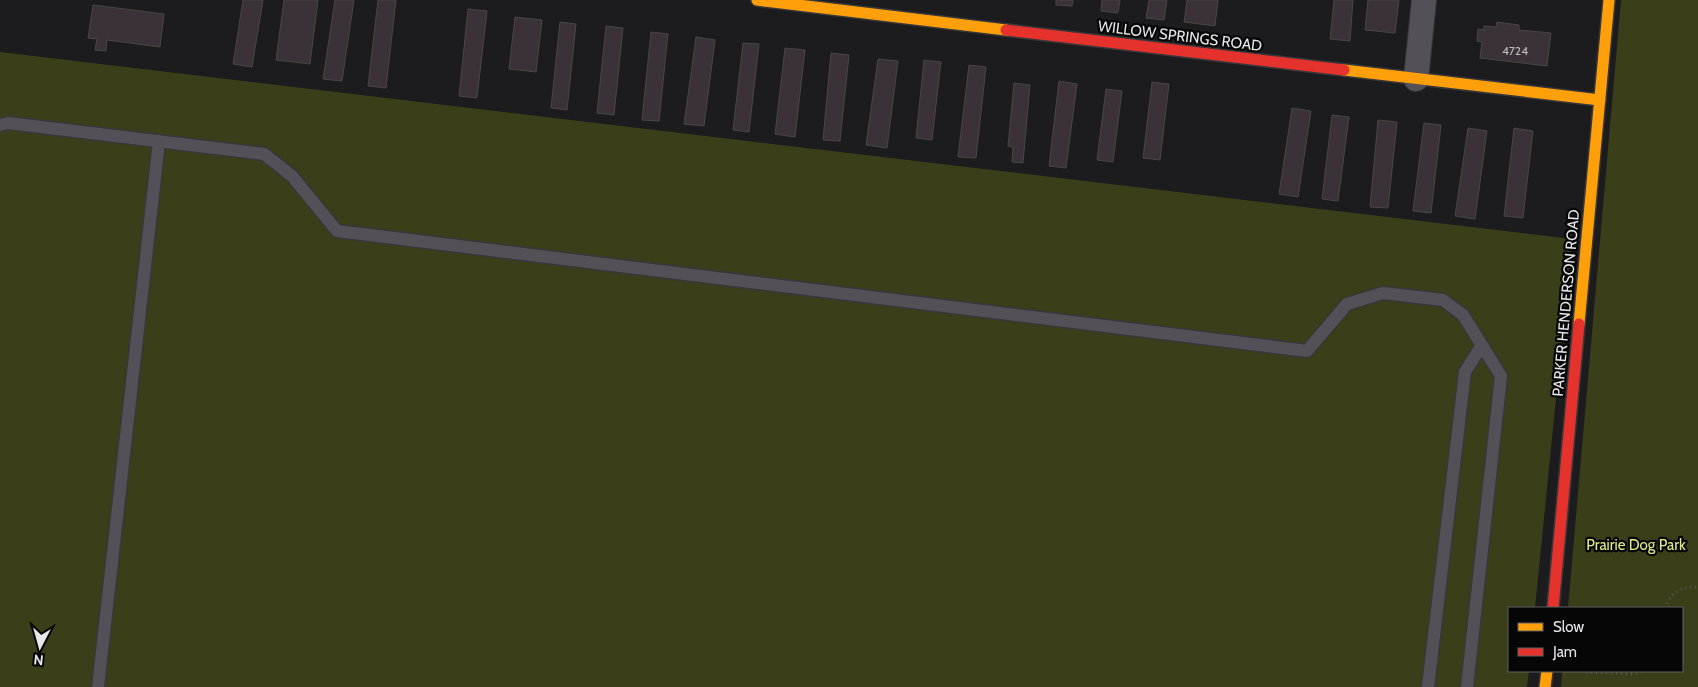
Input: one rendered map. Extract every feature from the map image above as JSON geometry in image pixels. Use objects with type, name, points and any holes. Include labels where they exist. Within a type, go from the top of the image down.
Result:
[{"type":"street","name":"WILLOW SPRINGS ROAD","points":[[757,0],[1600,100]]},
{"type":"street","points":[[1416,79],[1424,0]]},
{"type":"street","name":"PARKER HENDERSON ROAD","points":[[1553,607],[1609,0]]},
{"type":"street","points":[[1546,687],[1547,672]]},
{"type":"lane","points":[[0,125],[8,123],[264,154],[292,176],[337,230],[1307,351],[1347,304],[1383,293],[1444,300],[1463,315],[1501,376],[1467,687]]},
{"type":"lane","points":[[98,687],[159,141]]},
{"type":"lane","points":[[1428,687],[1466,372],[1482,345]]},
{"type":"path","points":[[1665,607],[1674,594],[1681,589],[1698,588]]},
{"type":"path","points":[[1586,672],[1632,674],[1639,672]]},
{"type":"green space","name":"Prairie Dog Park","points":[[1621,0],[1698,0],[1698,687],[1561,687],[1562,672],[1683,672],[1683,607],[1568,607]]},
{"type":"green space","points":[[0,52],[1572,239],[1535,607],[1508,607],[1508,672],[1529,672],[1527,687],[0,687]]},
{"type":"building","points":[[243,0],[263,0],[252,67],[233,64]]},
{"type":"building","points":[[284,0],[318,0],[310,64],[276,60]]},
{"type":"building","points":[[335,0],[354,0],[342,81],[323,79]]},
{"type":"building","points":[[378,0],[396,0],[386,88],[368,86]]},
{"type":"building","points":[[1056,0],[1073,0],[1072,6],[1056,5]]},
{"type":"building","points":[[1102,0],[1120,0],[1118,13],[1101,11]]},
{"type":"building","points":[[1149,0],[1167,0],[1164,20],[1146,18]]},
{"type":"building","points":[[1187,0],[1218,0],[1215,26],[1184,22]]},
{"type":"building","points":[[1334,0],[1353,0],[1350,41],[1330,39]]},
{"type":"building","points":[[1368,0],[1399,0],[1395,33],[1365,30]]},
{"type":"building","points":[[93,5],[164,14],[160,47],[107,40],[106,51],[95,50],[97,39],[88,38]]},
{"type":"building","points":[[468,9],[487,11],[477,98],[459,96]]},
{"type":"building","points":[[515,17],[542,20],[536,72],[509,69]]},
{"type":"building","points":[[560,22],[576,24],[567,110],[551,108]]},
{"type":"building","points":[[1497,22],[1519,25],[1519,30],[1551,33],[1547,66],[1480,58],[1482,42],[1477,41],[1478,29],[1484,30],[1484,26],[1496,27]]},
{"type":"building","points":[[606,26],[623,28],[614,115],[597,113]]},
{"type":"building","points":[[651,32],[668,34],[659,121],[642,120]]},
{"type":"building","points":[[696,37],[715,40],[704,126],[684,124]]},
{"type":"building","points":[[743,43],[759,44],[749,132],[733,130]]},
{"type":"building","points":[[785,48],[805,50],[795,137],[775,134]]},
{"type":"building","points":[[831,53],[849,55],[840,141],[823,140]]},
{"type":"building","points":[[878,59],[898,61],[887,148],[866,145]]},
{"type":"building","points":[[924,60],[941,62],[932,140],[916,138]]},
{"type":"building","points":[[969,65],[986,67],[976,158],[958,157]]},
{"type":"building","points":[[1059,81],[1077,84],[1066,168],[1049,166]]},
{"type":"building","points":[[1152,82],[1169,84],[1160,160],[1143,158]]},
{"type":"building","points":[[1014,83],[1030,85],[1023,163],[1012,162],[1013,147],[1008,146]]},
{"type":"building","points":[[1106,89],[1122,91],[1113,162],[1097,160]]},
{"type":"building","points":[[1292,108],[1311,111],[1298,197],[1279,194]]},
{"type":"building","points":[[1332,115],[1349,117],[1338,201],[1322,199]]},
{"type":"building","points":[[1378,120],[1397,122],[1388,208],[1370,207]]},
{"type":"building","points":[[1424,123],[1441,125],[1431,213],[1413,211]]},
{"type":"building","points":[[1468,128],[1487,131],[1475,219],[1455,216]]},
{"type":"building","points":[[1514,128],[1533,131],[1523,218],[1504,216]]},
{"type":"traffic: slow","points":[[757,0],[1006,30]]},
{"type":"traffic: slow","points":[[1579,324],[1609,0]]},
{"type":"traffic: slow","points":[[1344,70],[1600,100]]},
{"type":"traffic: slow","points":[[1545,687],[1547,672]]},
{"type":"traffic: jam","points":[[1006,30],[1344,70]]},
{"type":"traffic: jam","points":[[1553,607],[1579,324]]}]
